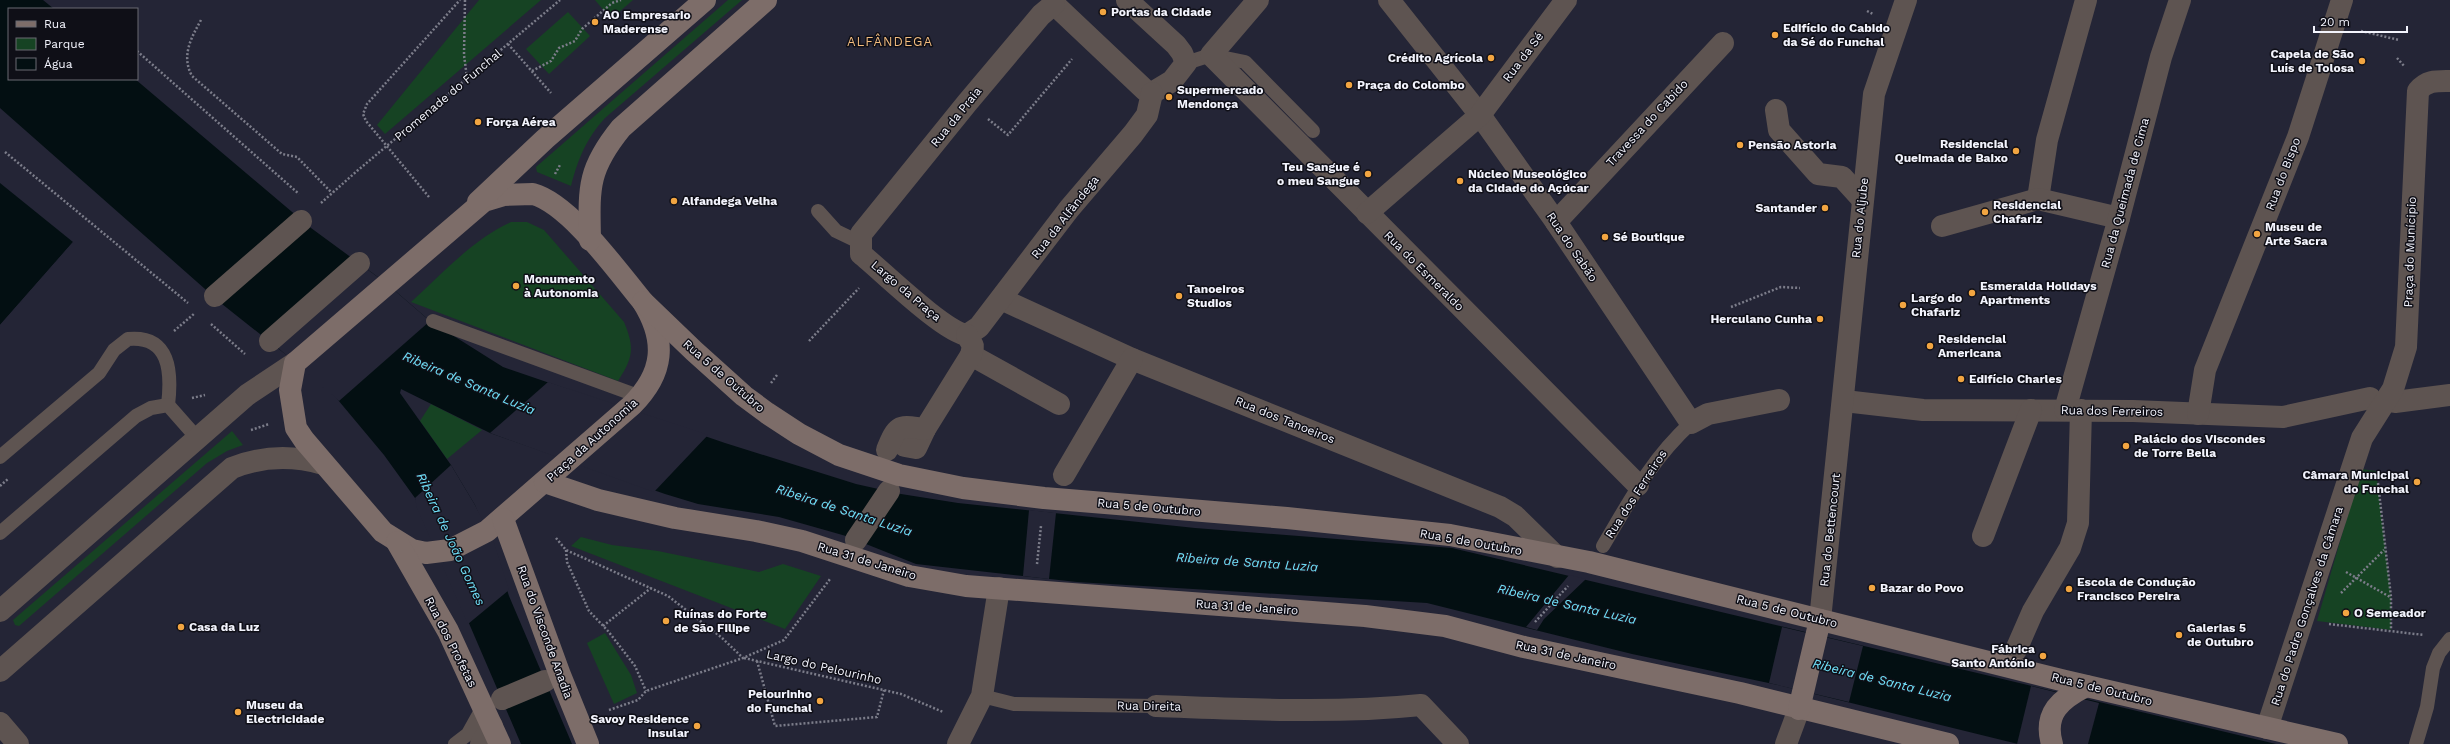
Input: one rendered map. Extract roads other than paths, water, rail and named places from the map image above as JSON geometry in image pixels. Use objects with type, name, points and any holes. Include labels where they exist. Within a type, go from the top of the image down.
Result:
[{"type":"main road","points":[[466,214],[539,144],[705,0]]},
{"type":"main road","points":[[590,240],[589,205],[591,183],[594,170],[604,150],[621,128],[766,0]]},
{"type":"main road","name":"Praça da Autonomia","points":[[532,194],[545,198],[564,212],[590,240],[643,302],[653,318],[658,335],[660,361],[651,384],[637,401],[495,525],[450,550],[433,553],[412,550],[397,542],[383,532],[323,464],[296,428],[290,390],[295,363],[466,214],[484,201],[497,197],[532,194]]},
{"type":"main road","name":"Rua 5 de Outubro","points":[[643,302],[699,356],[744,396],[767,413],[800,434],[840,455],[899,475],[963,488],[1037,497],[1287,518],[1450,535],[1589,562],[1819,628],[2077,691],[2267,728],[2337,744]]},
{"type":"main road","name":"Rua 31 de Janeiro","points":[[545,482],[598,500],[644,511],[802,541],[909,576],[966,586],[1365,616],[1445,626],[1524,647],[1740,693],[1801,700],[1948,744]]},
{"type":"main road","name":"Rua do Visconde Anadia","points":[[495,525],[588,744]]},
{"type":"main road","name":"Rua dos Profetas","points":[[397,542],[448,631],[494,719]]},
{"type":"main road","points":[[1801,700],[1819,628]]},
{"type":"main road","points":[[2052,744],[2050,724],[2059,703],[2077,691]]},
{"type":"street","points":[[1211,55],[1258,0]]},
{"type":"street","name":"Rua da Sé","points":[[1367,213],[1480,115],[1566,0]]},
{"type":"street","name":"Rua do Aljube","points":[[1839,441],[1862,199],[1874,94],[1906,0]]},
{"type":"street","points":[[2038,199],[2049,132],[2086,0]]},
{"type":"street","name":"Rua da Queimada de Cima","points":[[2016,650],[2033,611],[2070,548],[2078,523],[2073,410],[2119,218],[2161,57],[2180,0]]},
{"type":"street","name":"Rua do Bispo","points":[[2198,414],[2205,370],[2298,137],[2333,24],[2342,0]]},
{"type":"street","points":[[1054,2],[1145,90],[1152,93],[1172,81],[1186,63],[1182,53],[1176,45],[1133,2]]},
{"type":"street","name":"Rua da Praia","points":[[861,238],[967,103],[1041,15],[1054,2]]},
{"type":"street","name":"Rua do Sabão","points":[[1398,3],[1556,222],[1691,423]]},
{"type":"street","name":"Travessa do Cabido","points":[[1556,222],[1723,43]]},
{"type":"street","name":"Rua do Esmeraldo","points":[[1211,55],[1638,485]]},
{"type":"street","name":"Praça do Munícipio","points":[[2362,438],[2393,389],[2406,347],[2418,91],[2423,84],[2450,81]]},
{"type":"street","name":"Rua da Alfândega","points":[[895,445],[892,436],[902,427],[912,426],[925,429],[979,327],[1069,209],[1133,134],[1147,115],[1152,93]]},
{"type":"street","points":[[1776,110],[1779,130],[1818,174],[1842,177],[1862,199]]},
{"type":"street","points":[[1942,226],[2038,199],[2119,218]]},
{"type":"street","points":[[215,296],[308,215]]},
{"type":"street","name":"Largo da Praça","points":[[861,238],[862,254],[959,334],[969,345],[1059,404]]},
{"type":"street","points":[[270,341],[359,263]]},
{"type":"street","name":"Rua dos Tanoeiros","points":[[1001,298],[1132,359],[1500,507],[1515,516],[1557,557]]},
{"type":"street","points":[[1064,475],[1132,359]]},
{"type":"street","points":[[1,608],[247,395],[295,363]]},
{"type":"street","points":[[2396,402],[2450,395]]},
{"type":"street","name":"Rua dos Ferreiros","points":[[1853,402],[1922,410],[2073,410],[2282,417],[2370,398]]},
{"type":"street","name":"Rua dos Ferreiros","points":[[1691,423],[1708,414],[1778,400]]},
{"type":"street","points":[[1983,536],[2031,410]]},
{"type":"street","name":"Rua do Padre Gonçalves da Câmara","points":[[2267,728],[2362,438]]},
{"type":"street","name":"Rua do Bettencourt","points":[[1819,628],[1839,441]]},
{"type":"street","points":[[0,671],[232,468],[259,459],[289,457],[303,458],[323,464]]},
{"type":"street","points":[[856,540],[889,491]]},
{"type":"street","points":[[958,744],[982,696],[999,588]]},
{"type":"street","points":[[480,744],[494,719],[545,681]]},
{"type":"street","points":[[1786,744],[1801,700]]},
{"type":"street","name":"Rua Direita","points":[[1156,706],[1302,710],[1378,710],[1421,705],[1458,744]]},
{"type":"street","points":[[0,723],[18,744]]},
{"type":"lane","points":[[1186,63],[1211,55],[1244,62],[1313,132]]},
{"type":"lane","points":[[818,211],[836,231],[861,238]]},
{"type":"lane","points":[[433,321],[637,401]]},
{"type":"lane","points":[[0,458],[99,372],[121,343],[136,339],[152,341],[158,345],[166,358],[170,376],[168,405],[198,439]]},
{"type":"lane","points":[[0,533],[136,416],[151,408],[168,405]]},
{"type":"lane","name":"Rua dos Ferreiros","points":[[1602,546],[1638,485],[1667,445],[1691,423]]},
{"type":"lane","points":[[2416,744],[2427,707],[2433,668],[2439,653],[2450,639]]},
{"type":"lane","name":"Rua Direita","points":[[982,696],[1014,704],[1156,706]]},
{"type":"lane","points":[[455,744],[468,734],[494,719]]},
{"type":"water","points":[[0,0],[43,0],[53,8],[8,8],[8,80],[136,80],[311,228],[386,283],[430,321],[503,367],[725,443],[856,484],[901,494],[958,503],[1195,528],[1452,548],[2276,744],[2018,744],[1778,685],[1632,654],[1427,603],[1077,582],[916,564],[846,536],[779,517],[698,504],[665,494],[490,433],[401,389],[400,393],[451,465],[475,505],[496,556],[509,596],[572,744],[521,744],[415,498],[384,455],[328,388],[222,304],[0,108]]},
{"type":"water","points":[[0,183],[73,242],[0,325]]},
{"type":"place","name":"Portas da Cidade","points":[[1103,12]]},
{"type":"place","name":"AO Empresario Maderense","points":[[595,22]]},
{"type":"place","name":"Edifício do Cabido da Sé do Funchal","points":[[1775,35]]},
{"type":"place","name":"Crédito Agrícola","points":[[1491,58]]},
{"type":"place","name":"Capela de São Luís de Tolosa","points":[[2362,61]]},
{"type":"place","name":"Praça do Colombo","points":[[1349,85]]},
{"type":"place","name":"Supermercado Mendonça","points":[[1169,97]]},
{"type":"place","name":"Força Aérea","points":[[478,122]]},
{"type":"place","name":"Pensão Astoria","points":[[1740,145]]},
{"type":"place","name":"Residencial Queimada de Baixo","points":[[2016,151]]},
{"type":"place","name":"Teu Sangue é o meu Sangue","points":[[1368,174]]},
{"type":"place","name":"Núcleo Museológico da Cidade do Açúcar","points":[[1460,181]]},
{"type":"place","name":"Alfandega Velha","points":[[674,201]]},
{"type":"place","name":"Santander","points":[[1825,208]]},
{"type":"place","name":"Residencial Chafariz","points":[[1985,212]]},
{"type":"place","name":"Museu de Arte Sacra","points":[[2257,234]]},
{"type":"place","name":"Sé Boutique","points":[[1605,237]]},
{"type":"place","name":"Monumento à Autonomia","points":[[516,286]]},
{"type":"place","name":"Esmeralda Holidays Apartments","points":[[1972,293]]},
{"type":"place","name":"Tanoeiros Studios","points":[[1179,296]]},
{"type":"place","name":"Largo do Chafariz","points":[[1903,305]]},
{"type":"place","name":"Herculano Cunha","points":[[1820,319]]},
{"type":"place","name":"Residencial Americana","points":[[1930,346]]},
{"type":"place","name":"Edifício Charles","points":[[1961,379]]},
{"type":"place","name":"Palácio dos Viscondes de Torre Bella","points":[[2126,446]]},
{"type":"place","name":"Câmara Municipal do Funchal","points":[[2417,482]]},
{"type":"place","name":"Bazar do Povo","points":[[1872,588]]},
{"type":"place","name":"Escola de Condução Francisco Pereira","points":[[2069,589]]},
{"type":"place","name":"O Semeador","points":[[2346,613]]},
{"type":"place","name":"Ruínas do Forte de São Filipe","points":[[666,621]]},
{"type":"place","name":"Casa da Luz","points":[[181,627]]},
{"type":"place","name":"Galerias 5 de Outubro","points":[[2179,635]]},
{"type":"place","name":"Fábrica Santo António","points":[[2043,656]]},
{"type":"place","name":"Pelourinho do Funchal","points":[[820,701]]},
{"type":"place","name":"Museu da Electricidade","points":[[238,712]]},
{"type":"place","name":"Savoy Residence Insular","points":[[697,726]]},
{"type":"district","name":"ALFÂNDEGA","points":[[890,41]]},
{"type":"water label","name":"Ribeira de Santa Luzia","points":[[469,383]]},
{"type":"water label","name":"Ribeira de Santa Luzia","points":[[844,510]]},
{"type":"water label","name":"Ribeira de João Gomes","points":[[451,539]]},
{"type":"water label","name":"Ribeira de Santa Luzia","points":[[1247,562]]},
{"type":"water label","name":"Ribeira de Santa Luzia","points":[[1567,604]]},
{"type":"water label","name":"Ribeira de Santa Luzia","points":[[1882,680]]}]
